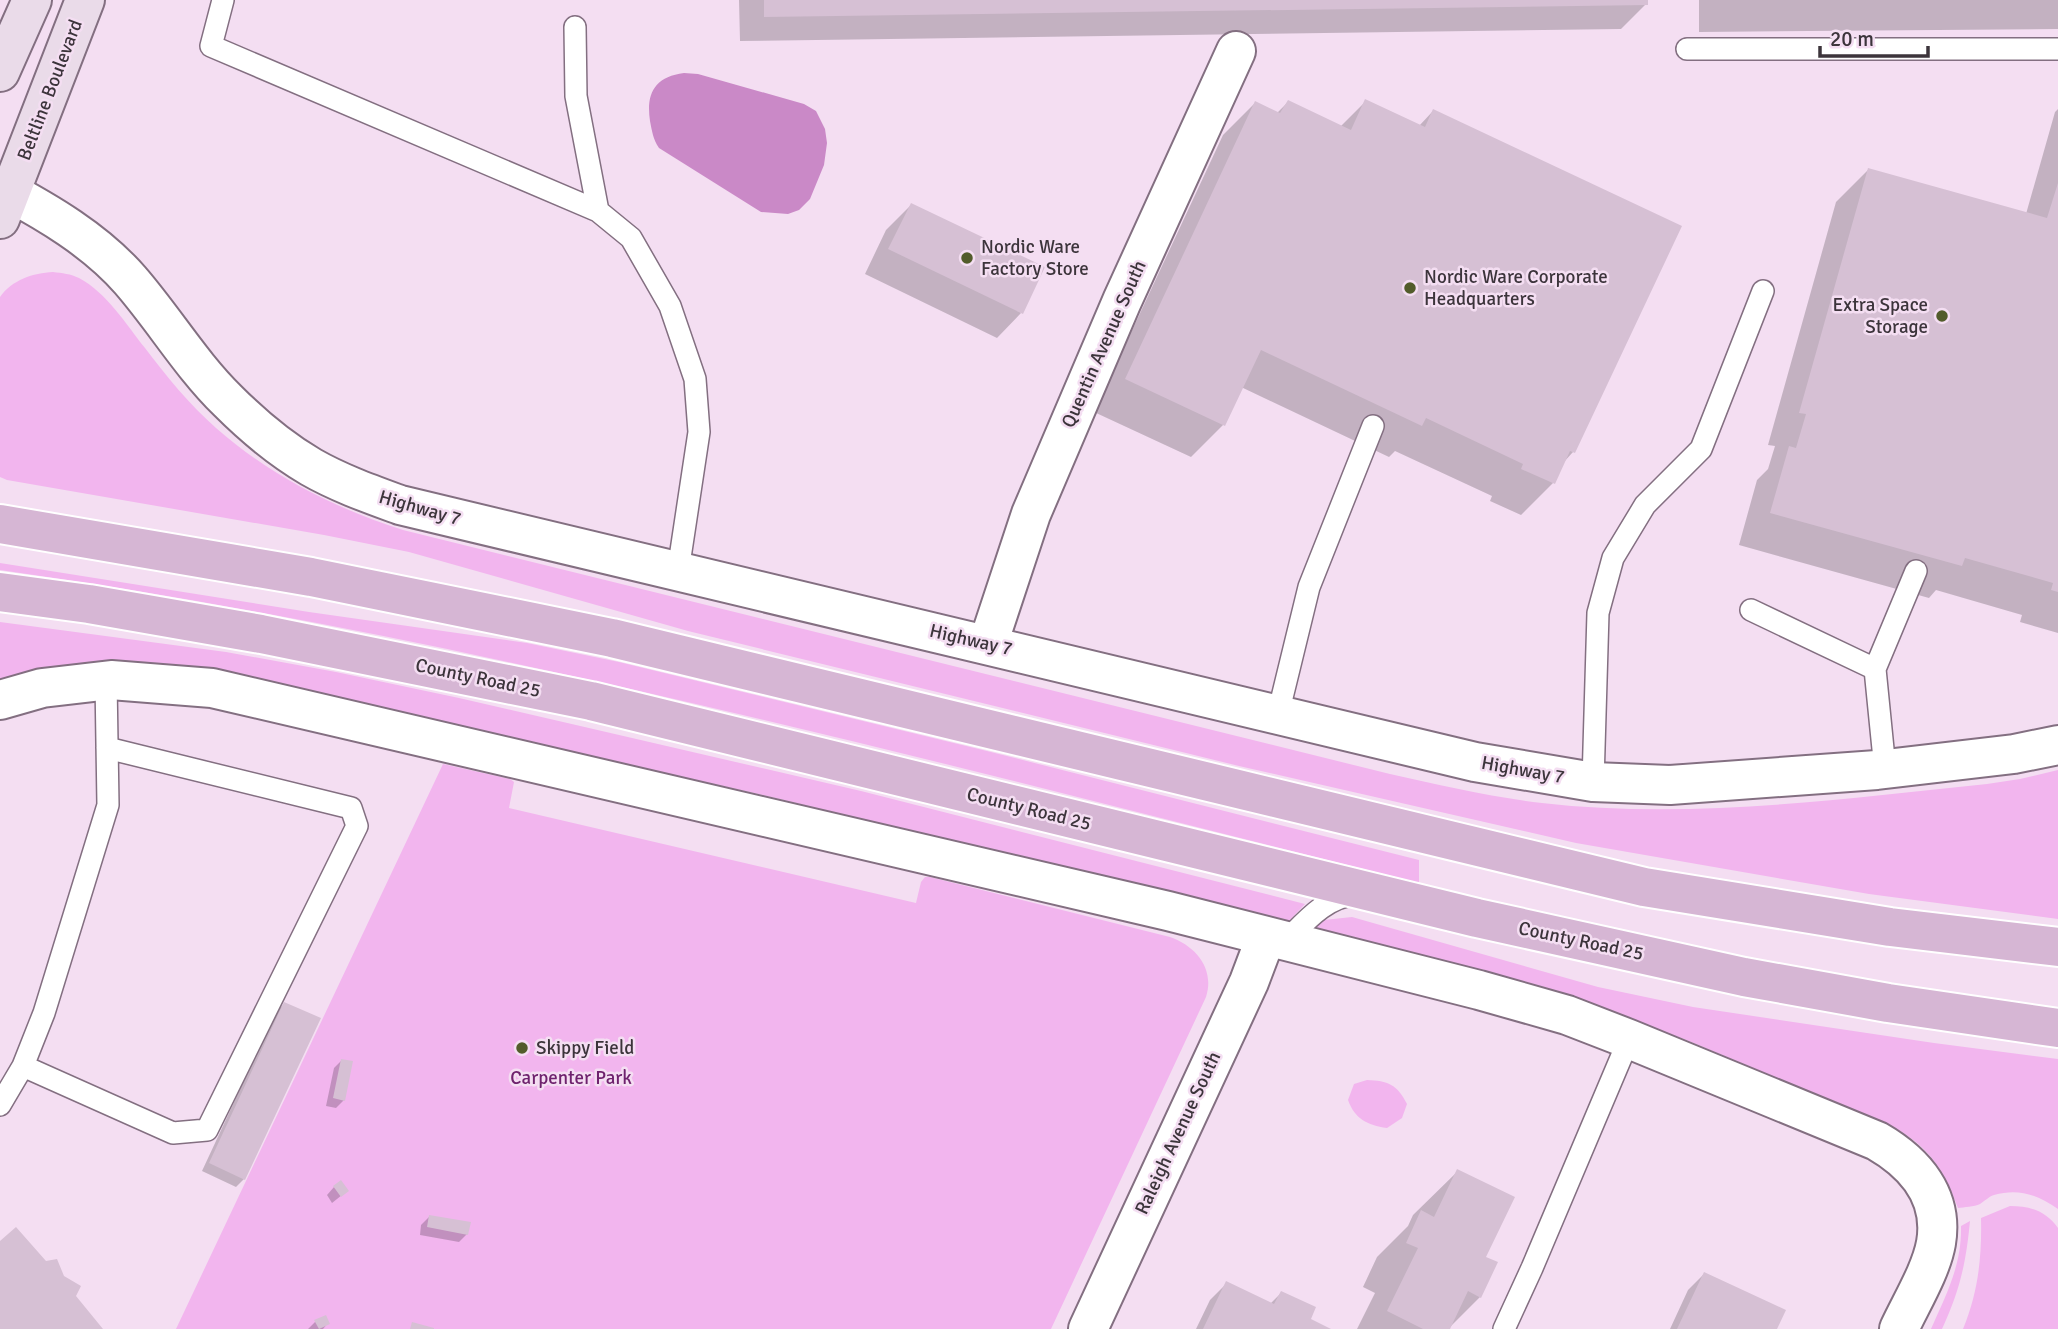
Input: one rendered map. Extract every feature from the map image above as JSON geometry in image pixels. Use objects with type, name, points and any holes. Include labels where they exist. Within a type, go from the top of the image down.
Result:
[{"type":"main road","points":[[0,524],[311,578],[612,638],[1644,887],[1889,927],[2058,947]]},
{"type":"main road","name":"County Road 25","points":[[0,592],[89,604],[261,634],[591,701],[1369,893],[1744,976],[1888,1003],[2058,1028]]},
{"type":"street","points":[[0,72],[32,0]]},
{"type":"street","name":"Beltline Boulevard","points":[[4,200],[85,0]]},
{"type":"street","name":"Quentin Avenue South","points":[[988,644],[1031,514],[1122,301],[1236,51]]},
{"type":"street","name":"Highway 7","points":[[4,200],[81,235],[94,246],[129,278],[227,400],[269,437],[311,467],[400,505],[1475,762],[1593,782],[1670,785],[1885,769],[2014,754],[2058,745]]},
{"type":"street","points":[[0,700],[42,688],[106,681],[212,688],[1168,911],[1567,1015],[1877,1141],[1900,1154],[1918,1174],[1932,1196],[1937,1220],[1936,1244],[1930,1262],[1899,1329]]},
{"type":"street","name":"Raleigh Avenue South","points":[[1087,1329],[1249,982],[1276,939]]},
{"type":"lane","points":[[223,0],[211,46],[598,211],[631,238],[670,306],[695,379],[699,432],[678,571]]},
{"type":"lane","points":[[575,27],[576,96],[598,211]]},
{"type":"lane","points":[[1687,49],[2058,49]]},
{"type":"lane","points":[[1593,782],[1598,613],[1613,558],[1645,505],[1701,449],[1763,291]]},
{"type":"lane","points":[[1278,714],[1309,587],[1373,426]]},
{"type":"lane","points":[[1885,769],[1875,669],[1916,571]]},
{"type":"lane","points":[[1751,610],[1875,669]]},
{"type":"lane","points":[[0,1105],[23,1066],[44,1013],[108,805],[106,681]]},
{"type":"lane","points":[[23,1066],[173,1133],[207,1130],[357,827],[351,808],[107,748]]},
{"type":"lane","points":[[1276,939],[1319,908],[1346,895],[1369,893]]},
{"type":"lane","points":[[1504,1329],[1538,1256],[1629,1038]]},
{"type":"green space","points":[[53,272],[76,277],[98,292],[187,400],[237,445],[304,489],[352,512],[403,530],[1390,774],[1542,803],[1653,809],[1764,806],[1987,784],[2058,770],[2058,919],[1869,894],[1576,843],[1239,766],[688,631],[409,552],[7,480],[0,477],[0,297],[23,278]]},
{"type":"green space","points":[[0,563],[527,643],[619,662],[1419,860],[1419,883],[714,708],[358,631],[180,598],[0,570]]},
{"type":"green space","points":[[0,622],[226,652],[459,698],[861,791],[1305,904],[1287,923],[767,796],[221,675],[0,681]]},
{"type":"green space","name":"Carpenter Park","points":[[443,764],[510,779],[514,782],[509,808],[916,903],[921,882],[925,877],[930,877],[1170,937],[1188,946],[1205,968],[1208,977],[1206,997],[1051,1329],[176,1329]]},
{"type":"green space","points":[[1352,917],[1598,987],[1693,1007],[2058,1059],[2058,1209],[2036,1197],[2012,1192],[1994,1195],[1978,1205],[1958,1208],[1947,1181],[1933,1160],[1916,1142],[1892,1126],[1684,1039],[1569,998],[1311,930],[1324,920]]},
{"type":"green space","points":[[1367,1080],[1391,1085],[1407,1104],[1402,1118],[1387,1128],[1363,1120],[1354,1112],[1348,1100],[1354,1084]]},
{"type":"green space","points":[[2010,1206],[2037,1211],[2048,1217],[2058,1228],[2058,1329],[1963,1329],[1978,1275],[1981,1218]]},
{"type":"green space","points":[[1970,1221],[1958,1289],[1942,1329],[1931,1329],[1956,1267],[1961,1226]]},
{"type":"shaded area","points":[[684,73],[698,74],[804,104],[816,111],[825,129],[827,143],[824,165],[810,199],[799,210],[788,214],[761,212],[659,148],[650,121],[651,95],[654,88],[665,78]]},
{"type":"building","points":[[764,0],[1648,0],[1648,5],[764,17]]},
{"type":"building","name":"Nordic Ware Corporate Headquarters","points":[[1365,99],[1425,127],[1433,109],[1682,226],[1575,453],[1570,451],[1555,484],[1521,469],[1523,464],[1426,418],[1422,426],[1261,350],[1225,426],[1125,379],[1255,101],[1280,113],[1288,100],[1351,130]]},
{"type":"building","name":"Extra Space Storage","points":[[1868,168],[2047,218],[2058,183],[2058,592],[2051,590],[2053,583],[1965,558],[1962,566],[1770,513],[1789,446],[1796,448],[1806,414],[1799,413]]},
{"type":"building","name":"Nordic Ware Factory Store","points":[[911,203],[1045,267],[1023,314],[888,249]]},
{"type":"building","points":[[284,1002],[321,1018],[245,1180],[209,1163]]},
{"type":"building","points":[[341,1059],[353,1061],[345,1101],[333,1098]]},
{"type":"building","points":[[1457,1169],[1515,1197],[1486,1257],[1498,1262],[1481,1298],[1468,1291],[1450,1329],[1423,1329],[1387,1311],[1418,1248],[1406,1243],[1421,1210],[1434,1217]]},
{"type":"building","points":[[341,1180],[349,1191],[341,1197],[333,1186]]},
{"type":"building","points":[[429,1215],[471,1222],[468,1235],[427,1227]]},
{"type":"building","points":[[16,1227],[46,1261],[57,1259],[64,1276],[81,1286],[76,1296],[103,1329],[0,1329],[0,1241]]},
{"type":"building","points":[[1704,1272],[1786,1310],[1777,1329],[1677,1329]]},
{"type":"building","points":[[1226,1281],[1274,1304],[1281,1291],[1316,1307],[1311,1319],[1331,1329],[1203,1329]]},
{"type":"building","points":[[326,1315],[330,1324],[319,1329],[314,1320]]},
{"type":"building","points":[[412,1322],[434,1328],[434,1329],[410,1329]]},
{"type":"place","name":"Nordic Ware Factory Store","points":[[967,258]]},
{"type":"place","name":"Nordic Ware Corporate Headquarters","points":[[1410,288]]},
{"type":"place","name":"Extra Space Storage","points":[[1942,316]]},
{"type":"place","name":"Skippy Field","points":[[522,1048]]}]
